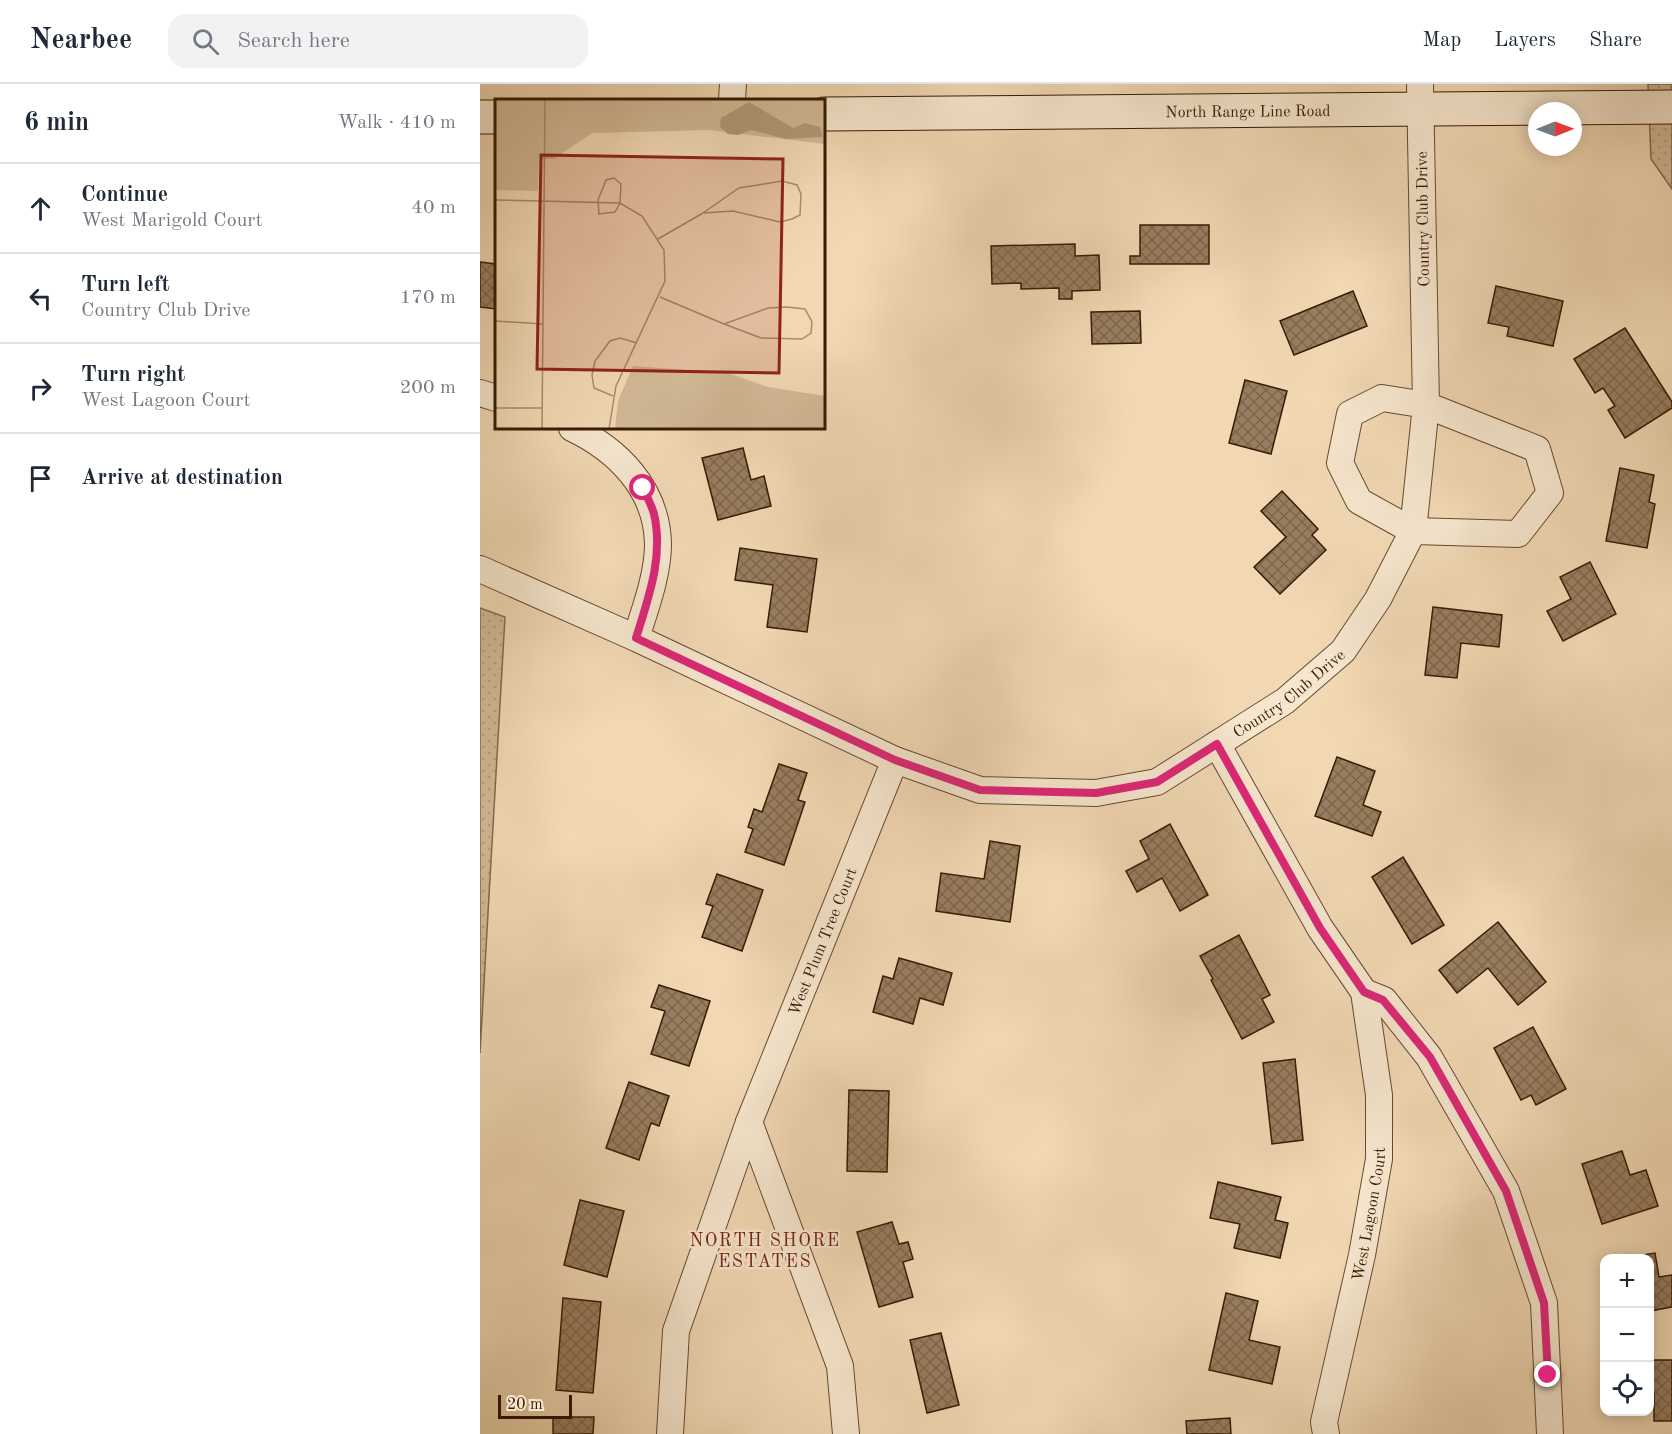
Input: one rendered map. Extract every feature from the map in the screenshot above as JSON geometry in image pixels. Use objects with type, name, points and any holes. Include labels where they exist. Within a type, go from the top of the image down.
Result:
[{"type":"street","points":[[732,99],[733,84]]},
{"type":"street","name":"North Range Line Road","points":[[825,114],[1420,97],[1672,107]]},
{"type":"street","name":"Country Club Drive","points":[[480,569],[636,638],[895,760],[980,790],[1096,793],[1157,782],[1285,701],[1343,651],[1378,600],[1413,531],[1426,405],[1420,97]]},
{"type":"street","points":[[480,393],[495,398]]},
{"type":"street","points":[[1382,398],[1426,405],[1537,449],[1550,493],[1518,534],[1413,531],[1359,501],[1340,463],[1350,414],[1382,398]]},
{"type":"street","points":[[574,429],[609,450],[635,475],[654,513],[658,544],[655,570],[636,638]]},
{"type":"street","name":"West Lagoon Court","points":[[1217,744],[1320,928],[1364,992],[1379,1095],[1379,1159],[1362,1255],[1324,1422],[1326,1434]]},
{"type":"street","name":"West Plum Tree Court","points":[[670,1434],[676,1331],[749,1122],[895,760]]},
{"type":"street","name":"West Lagoon Court","points":[[1364,992],[1383,1000],[1430,1057],[1506,1191],[1544,1303],[1550,1434]]},
{"type":"street","points":[[749,1122],[840,1366],[846,1434]]},
{"type":"shaded area","points":[[1648,84],[1672,84],[1672,189],[1651,159]]},
{"type":"shaded area","points":[[480,608],[505,617],[480,1053]]},
{"type":"building","points":[[1140,225],[1209,225],[1209,264],[1130,264],[1130,256],[1140,256]]},
{"type":"building","points":[[1075,244],[1075,256],[1099,255],[1100,290],[1072,291],[1072,299],[1059,299],[1059,288],[1021,289],[1021,283],[992,284],[991,246]]},
{"type":"building","points":[[480,262],[495,264],[495,309],[480,307]]},
{"type":"building","points":[[1496,286],[1563,301],[1553,346],[1507,336],[1509,327],[1488,323]]},
{"type":"building","points":[[1353,291],[1367,326],[1294,355],[1280,321]]},
{"type":"building","points":[[1140,311],[1141,343],[1092,344],[1091,312]]},
{"type":"building","points":[[1625,328],[1672,402],[1672,408],[1625,438],[1608,410],[1615,406],[1603,388],[1595,393],[1574,359]]},
{"type":"building","points":[[1245,380],[1287,391],[1271,454],[1229,443]]},
{"type":"building","points":[[743,448],[751,480],[764,476],[771,506],[718,520],[702,458]]},
{"type":"building","points":[[1620,468],[1654,475],[1649,502],[1655,504],[1647,548],[1606,541]]},
{"type":"building","points":[[1282,491],[1318,529],[1312,535],[1326,550],[1280,594],[1254,567],[1286,537],[1261,511]]},
{"type":"building","points":[[740,548],[817,559],[807,632],[767,627],[773,585],[735,580]]},
{"type":"building","points":[[1590,562],[1616,614],[1563,641],[1547,611],[1571,599],[1560,577]]},
{"type":"building","points":[[1433,607],[1502,615],[1499,647],[1461,643],[1457,678],[1425,675]]},
{"type":"building","points":[[1337,757],[1375,771],[1363,805],[1381,812],[1372,836],[1315,816]]},
{"type":"building","points":[[779,764],[807,773],[798,800],[805,802],[784,865],[745,852],[753,829],[748,827],[754,809],[762,812]]},
{"type":"building","points":[[1170,824],[1208,895],[1180,911],[1162,878],[1137,892],[1126,871],[1149,859],[1140,841]]},
{"type":"building","points":[[990,841],[1020,846],[1010,922],[936,911],[941,873],[984,879]]},
{"type":"building","points":[[1403,857],[1444,925],[1412,944],[1372,877]]},
{"type":"building","points":[[717,874],[763,890],[742,951],[702,937],[713,906],[706,904]]},
{"type":"building","points":[[1498,922],[1546,982],[1518,1005],[1488,968],[1457,993],[1439,970]]},
{"type":"building","points":[[1239,935],[1270,995],[1262,999],[1274,1022],[1242,1039],[1200,956]]},
{"type":"building","points":[[899,958],[952,973],[943,1005],[920,998],[913,1024],[873,1012],[883,976],[893,979]]},
{"type":"building","points":[[659,985],[710,1001],[689,1066],[651,1054],[665,1011],[651,1007]]},
{"type":"building","points":[[1533,1027],[1566,1089],[1536,1105],[1531,1095],[1521,1100],[1494,1048]]},
{"type":"building","points":[[1295,1059],[1303,1140],[1272,1144],[1263,1063]]},
{"type":"building","points":[[629,1082],[669,1096],[659,1126],[651,1123],[639,1160],[606,1148]]},
{"type":"building","points":[[849,1090],[889,1091],[887,1172],[847,1171]]},
{"type":"building","points":[[1622,1151],[1630,1175],[1646,1170],[1658,1206],[1602,1224],[1582,1164]]},
{"type":"building","points":[[1218,1182],[1281,1197],[1275,1220],[1288,1223],[1280,1258],[1234,1248],[1240,1224],[1210,1218]]},
{"type":"building","points":[[580,1200],[624,1211],[607,1277],[564,1265]]},
{"type":"building","points":[[892,1222],[899,1244],[908,1242],[913,1259],[903,1262],[913,1297],[879,1307],[857,1232]]},
{"type":"building","points":[[1655,1253],[1659,1277],[1672,1275],[1672,1307],[1654,1310],[1654,1254],[1649,1254]]},
{"type":"building","points":[[1226,1293],[1258,1301],[1249,1340],[1280,1347],[1272,1384],[1209,1370]]},
{"type":"building","points":[[563,1298],[601,1302],[593,1393],[556,1390]]},
{"type":"building","points":[[941,1333],[959,1405],[927,1413],[910,1340]]},
{"type":"building","points":[[1654,1360],[1672,1360],[1672,1421],[1654,1421]]},
{"type":"building","points":[[553,1417],[594,1417],[593,1434],[553,1434]]},
{"type":"building","points":[[1230,1418],[1231,1434],[1187,1434],[1186,1421]]},
{"type":"district","name":"NORTH SHORE ESTATES","points":[[765,1250]]},
{"type":"route","points":[[643,488],[654,513],[658,544],[655,570],[636,638],[895,760],[980,790],[1096,793],[1157,782],[1217,744],[1320,928],[1364,992],[1383,1000],[1430,1057],[1506,1191],[1544,1303],[1548,1375]]}]
